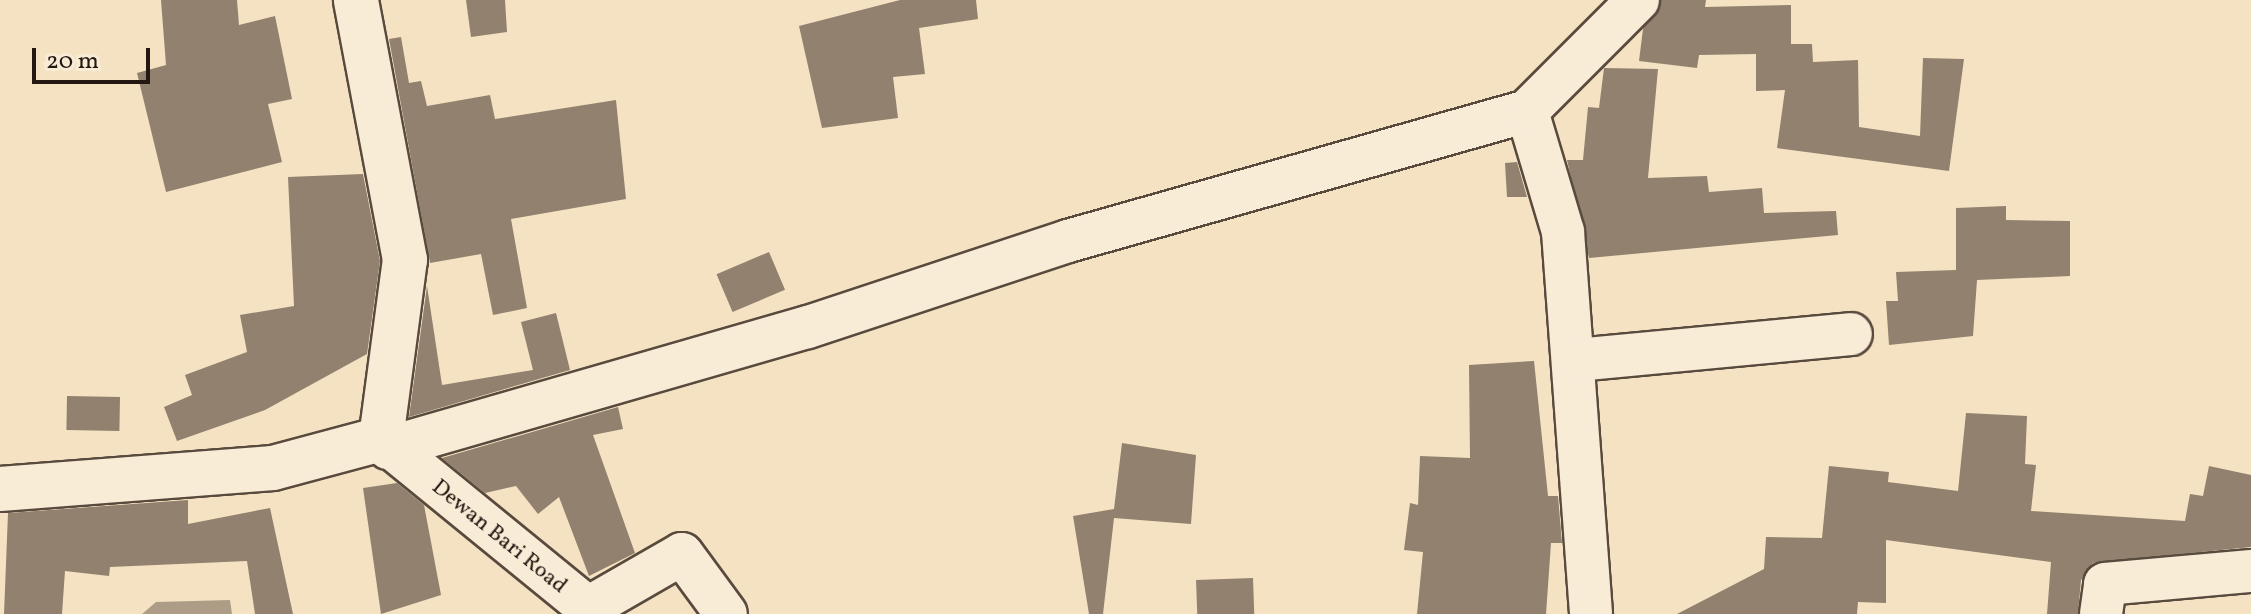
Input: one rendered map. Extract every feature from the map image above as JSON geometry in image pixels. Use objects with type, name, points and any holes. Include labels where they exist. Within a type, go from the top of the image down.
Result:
[{"type":"main road","points":[[0,489],[273,468],[385,443],[405,260],[356,0]]},
{"type":"street","points":[[385,443],[808,327],[1068,241],[1527,111],[1638,0]]},
{"type":"street","points":[[1527,111],[1563,232],[1576,360],[1591,614]]},
{"type":"street","points":[[1576,360],[1851,334]]},
{"type":"street","name":"Dewan Bari Road","points":[[385,443],[588,608],[682,554],[726,614]]},
{"type":"street","points":[[2101,614],[2105,584],[2251,571]]},
{"type":"shaded area","points":[[230,600],[232,614],[142,614],[156,602]]},
{"type":"building","points":[[161,0],[237,0],[239,25],[275,16],[292,99],[268,104],[282,162],[166,192],[137,73],[166,65]]},
{"type":"building","points":[[466,0],[505,0],[507,32],[471,37]]},
{"type":"building","points":[[900,0],[976,0],[978,19],[919,28],[925,74],[893,77],[898,118],[822,128],[799,26]]},
{"type":"building","points":[[1661,0],[1706,0],[1705,7],[1791,5],[1791,44],[1812,44],[1813,62],[1858,60],[1859,127],[1920,136],[1923,58],[1964,59],[1949,171],[1777,148],[1785,90],[1756,91],[1756,54],[1699,55],[1697,68],[1639,61],[1643,29]]},
{"type":"building","points":[[401,37],[409,83],[421,81],[427,106],[490,95],[495,119],[616,100],[626,199],[511,219],[527,308],[493,315],[481,254],[430,263],[389,39]]},
{"type":"building","points":[[1604,68],[1658,69],[1648,178],[1707,176],[1709,192],[1762,188],[1764,213],[1836,211],[1838,235],[1589,258],[1567,160],[1583,160],[1588,107],[1599,108]]},
{"type":"building","points":[[1517,162],[1527,197],[1507,197],[1505,163]]},
{"type":"building","points":[[363,174],[380,261],[367,354],[265,410],[177,441],[164,407],[192,395],[185,375],[247,352],[240,315],[294,306],[288,177]]},
{"type":"building","points":[[2006,206],[2006,220],[2070,221],[2070,276],[1977,280],[1973,336],[1889,345],[1886,301],[1898,301],[1896,272],[1956,270],[1956,208]]},
{"type":"building","points":[[769,252],[785,290],[733,312],[717,274]]},
{"type":"building","points":[[427,286],[442,385],[533,370],[521,322],[556,313],[570,370],[409,417]]},
{"type":"building","points":[[1534,361],[1548,496],[1558,496],[1562,543],[1551,543],[1546,614],[1417,614],[1423,552],[1404,550],[1410,503],[1418,505],[1420,456],[1470,458],[1469,365]]},
{"type":"building","points":[[67,396],[120,397],[119,431],[66,430]]},
{"type":"building","points":[[618,407],[623,429],[593,435],[635,553],[589,576],[559,497],[538,514],[516,486],[485,493],[442,458]]},
{"type":"building","points":[[1966,413],[2027,416],[2025,464],[2036,465],[2031,511],[2185,521],[2190,494],[2203,496],[2209,466],[2251,475],[2251,547],[2093,563],[2081,580],[2078,614],[2047,614],[2051,562],[1886,540],[1886,603],[1858,602],[1857,614],[1677,614],[1764,569],[1766,537],[1822,538],[1829,466],[1889,472],[1888,482],[1958,491]]},
{"type":"building","points":[[1122,443],[1196,455],[1191,524],[1114,518],[1103,614],[1089,614],[1073,516],[1114,509]]},
{"type":"building","points":[[397,483],[424,505],[441,595],[381,614],[363,488]]},
{"type":"building","points":[[188,500],[188,524],[270,508],[293,614],[255,614],[247,561],[110,567],[109,576],[65,571],[62,614],[4,614],[8,513]]},
{"type":"building","points":[[1253,578],[1254,614],[1197,614],[1196,580]]}]
